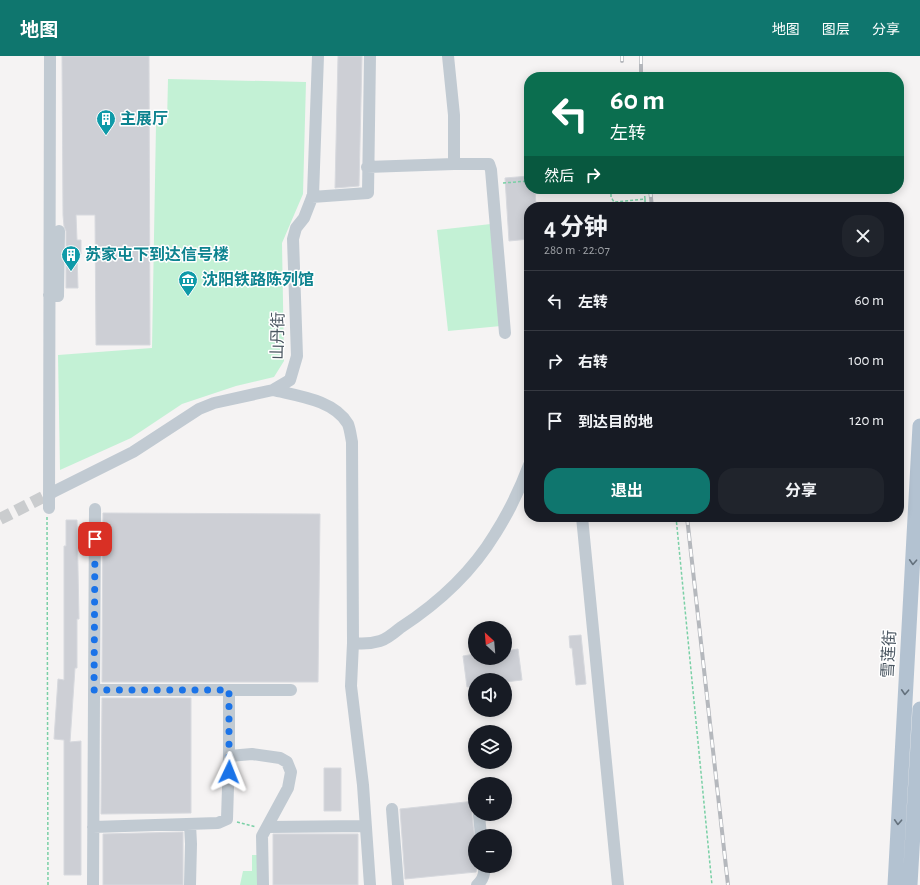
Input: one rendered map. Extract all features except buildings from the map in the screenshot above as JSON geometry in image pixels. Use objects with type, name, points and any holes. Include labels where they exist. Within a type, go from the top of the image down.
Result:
[{"type":"main road","name":"雪莲街","points":[[895,885],[920,426]]},
{"type":"main road","points":[[910,885],[920,709]]},
{"type":"lane","points":[[48,508],[49,295],[55,237],[50,56]]},
{"type":"lane","name":"山丹街","points":[[53,492],[134,452],[199,408],[214,403],[273,390],[290,380],[297,356],[293,239],[296,228],[304,218],[312,197],[318,56]]},
{"type":"lane","points":[[312,197],[368,193],[367,167],[370,56]]},
{"type":"lane","points":[[448,56],[454,115],[454,164]]},
{"type":"lane","points":[[367,167],[489,164],[493,184],[505,332]]},
{"type":"lane","points":[[273,390],[319,402],[341,415],[349,426],[352,442],[353,643],[351,686],[363,785],[370,885]]},
{"type":"lane","points":[[353,643],[366,645],[382,641],[407,624],[442,596],[464,574],[495,534],[518,492],[524,477]]},
{"type":"lane","points":[[93,885],[95,509]]},
{"type":"lane","points":[[582,522],[618,885]]},
{"type":"lane","points":[[94,690],[291,690]]},
{"type":"lane","points":[[93,827],[218,823],[227,819],[229,690]]},
{"type":"lane","points":[[229,756],[252,754],[280,758],[287,762],[292,772],[288,788],[262,836],[264,885]]},
{"type":"lane","points":[[392,810],[398,885]]},
{"type":"lane","points":[[190,824],[192,844],[190,885]]},
{"type":"lane","points":[[267,827],[366,826]]},
{"type":"lane","points":[[477,885],[485,873]]},
{"type":"path","points":[[493,184],[524,181]]},
{"type":"path","points":[[614,202],[645,199],[644,194]]},
{"type":"path","points":[[48,508],[48,885]]},
{"type":"path","points":[[676,522],[712,885]]},
{"type":"path","points":[[227,819],[255,827],[267,827]]},
{"type":"green space","name":"沈阳铁路陈列馆","points":[[168,79],[306,82],[303,194],[282,243],[284,361],[274,377],[236,386],[182,404],[131,438],[60,470],[58,355],[152,348],[156,125],[167,123]]},
{"type":"green space","points":[[491,224],[501,326],[448,331],[437,230]]},
{"type":"green space","points":[[252,855],[257,855],[258,885],[240,885],[243,871],[252,871]]},
{"type":"tunnel","points":[[0,519],[53,492]]},
{"type":"railway","points":[[622,56],[622,61]]},
{"type":"railway","points":[[641,56],[641,72]]},
{"type":"railway","points":[[651,194],[651,202]]},
{"type":"railway","points":[[688,522],[728,885]]},
{"type":"place","name":"主展厅","points":[[106,136]]},
{"type":"place","name":"苏家屯下到达信号楼","points":[[71,272]]},
{"type":"place","name":"沈阳铁路陈列馆","points":[[188,297]]},
{"type":"route","points":[[95,539],[94,690],[229,690],[229,772]]}]
